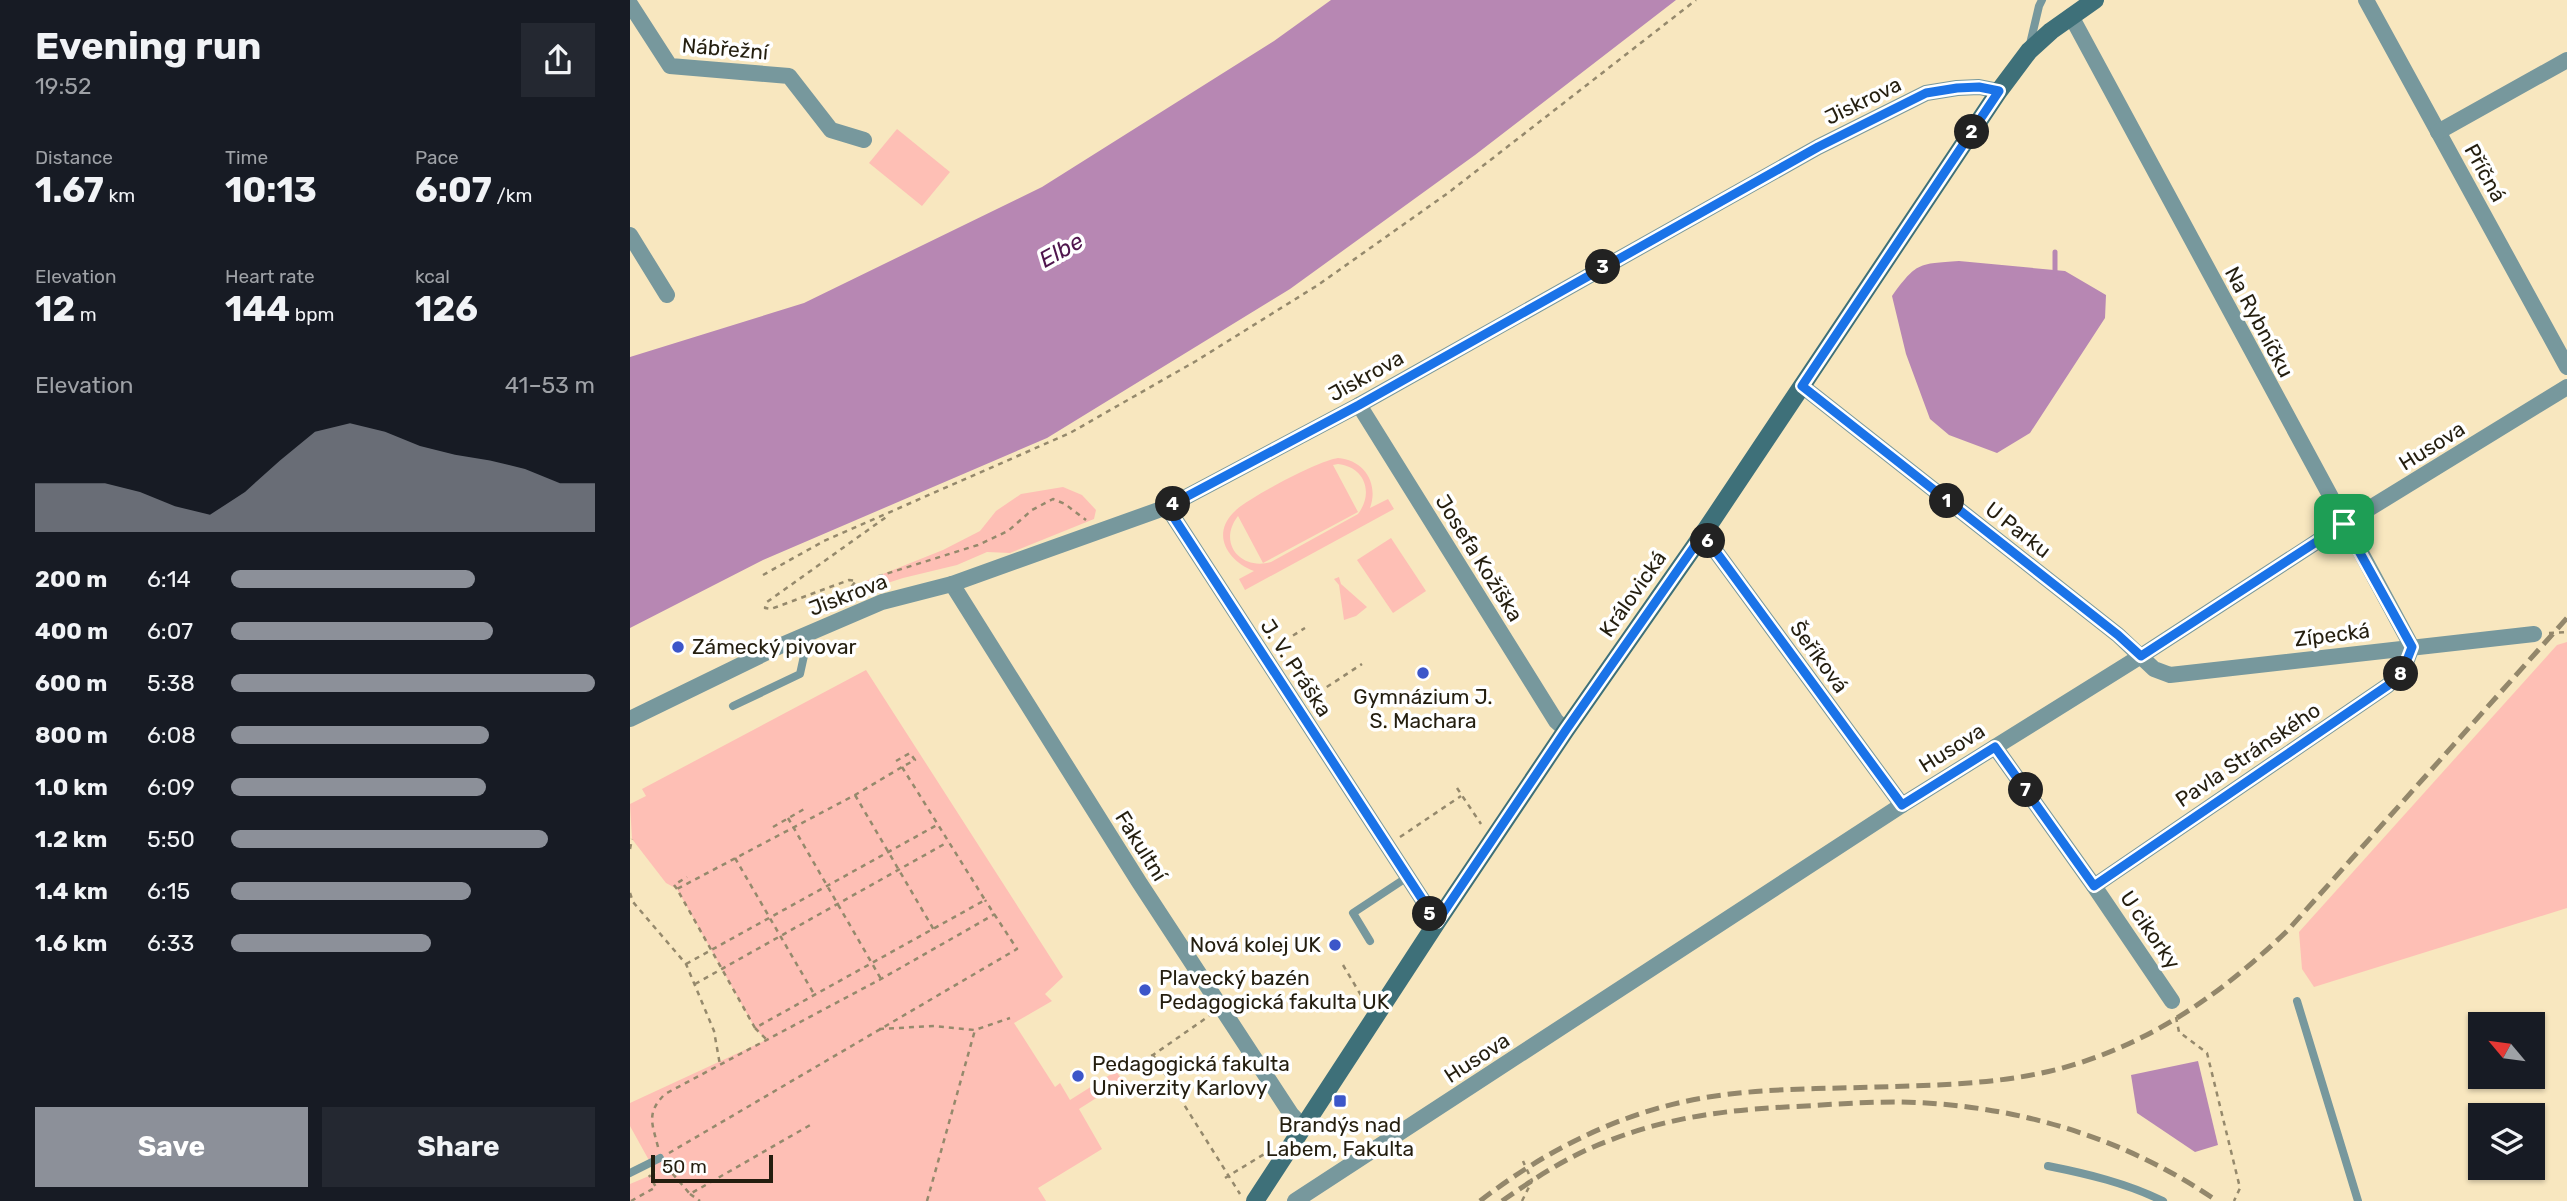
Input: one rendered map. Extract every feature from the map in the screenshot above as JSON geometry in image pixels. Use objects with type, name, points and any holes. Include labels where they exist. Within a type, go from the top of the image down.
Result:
[{"type":"main road","name":"Královická","points":[[1248,1197],[1302,1126],[1566,730],[1703,534],[1999,91],[2029,51],[2095,0]]},
{"type":"street","name":"Příčná","points":[[2366,0],[2567,367]]},
{"type":"street","name":"Nábřežní","points":[[630,4],[670,66],[789,76],[831,130],[864,140]]},
{"type":"street","name":"Na Rybníčku","points":[[2071,16],[2412,647]]},
{"type":"street","points":[[2438,132],[2567,60]]},
{"type":"street","name":"Jiskrova","points":[[630,719],[733,668],[882,601],[952,584],[1167,507],[1359,405],[1818,147],[1926,93],[1979,87],[1999,91]]},
{"type":"street","points":[[630,235],[667,295]]},
{"type":"street","name":"U Parku","points":[[1802,386],[2141,656]]},
{"type":"street","name":"Husova","points":[[1295,1201],[1902,805],[2141,656],[2344,524],[2567,387]]},
{"type":"street","name":"Josefa Kožíška","points":[[1359,405],[1556,721],[1566,730]]},
{"type":"street","name":"J. V. Práška","points":[[1167,507],[1385,846],[1437,922]]},
{"type":"street","name":"Šeříková","points":[[1703,534],[1902,805]]},
{"type":"street","name":"Fakultní","points":[[952,584],[1221,1008],[1291,1114],[1302,1126]]},
{"type":"street","name":"Zípecká","points":[[2141,656],[2154,669],[2170,675],[2534,634]]},
{"type":"street","name":"Pavla Stránského","points":[[2094,886],[2387,686],[2402,673],[2412,647]]},
{"type":"street","name":"U cikorky","points":[[1995,747],[2172,1001]]},
{"type":"lane","points":[[2029,51],[2042,0]]},
{"type":"lane","points":[[733,706],[800,674],[808,633]]},
{"type":"lane","points":[[1370,941],[1353,913],[1406,877]]},
{"type":"lane","points":[[2297,1001],[2358,1201]]},
{"type":"lane","points":[[630,1173],[660,1157]]},
{"type":"lane","points":[[2048,1166],[2133,1186],[2163,1201]]},
{"type":"path","points":[[762,575],[824,541],[1070,433],[1196,361],[1318,285],[1448,193],[1696,0]]},
{"type":"path","points":[[892,513],[767,602],[765,608],[771,609],[849,580],[856,581],[836,605],[879,576],[978,545],[1008,531],[1032,510],[1053,499],[1077,514]]},
{"type":"path","points":[[1262,653],[1305,628]]},
{"type":"path","points":[[1296,707],[1363,664]]},
{"type":"path","points":[[677,889],[855,795],[915,760],[910,753],[896,761]]},
{"type":"path","points":[[660,1157],[1017,948],[902,767]]},
{"type":"path","points":[[1457,788],[1482,830]]},
{"type":"path","points":[[855,795],[934,930]]},
{"type":"path","points":[[1385,846],[1461,796]]},
{"type":"path","points":[[773,827],[806,808]]},
{"type":"path","points":[[788,818],[881,979]]},
{"type":"path","points":[[686,964],[938,825]]},
{"type":"path","points":[[630,849],[632,839]]},
{"type":"path","points":[[695,984],[948,842]]},
{"type":"path","points":[[735,858],[815,996]]},
{"type":"path","points":[[687,877],[674,884],[755,1028],[767,1040]]},
{"type":"path","points":[[630,893],[634,902],[686,964],[714,1031],[720,1065]]},
{"type":"path","points":[[755,1028],[985,900]]},
{"type":"path","points":[[700,1201],[690,1194],[660,1157],[651,1119],[655,1104],[665,1094],[881,979],[995,914]]},
{"type":"path","points":[[1343,965],[1365,1002]]},
{"type":"path","points":[[1142,1060],[1221,1008]]},
{"type":"path","points":[[877,1029],[934,1026],[975,1030],[1010,1018]]},
{"type":"path","points":[[2176,1019],[2179,1032],[2207,1053],[2240,1188],[2234,1201]]},
{"type":"path","points":[[928,1201],[975,1030]]},
{"type":"path","points":[[1153,1055],[1227,1177],[1248,1197]]},
{"type":"path","points":[[690,1194],[812,1124]]},
{"type":"path","points":[[1227,1177],[1266,1153]]},
{"type":"path","points":[[1522,1161],[1532,1181],[1522,1201]]},
{"type":"path","points":[[631,1201],[656,1187],[647,1172]]},
{"type":"shaded area","points":[[897,129],[950,172],[922,206],[869,163]]},
{"type":"shaded area","points":[[1329,460],[1347,460],[1362,468],[1371,482],[1370,508],[1388,499],[1394,509],[1245,590],[1239,579],[1254,571],[1237,561],[1226,547],[1223,530],[1227,522],[1233,513],[1252,499]],"holes":[[[1333,465],[1347,466],[1360,476],[1366,490],[1363,506],[1358,514],[1271,562],[1260,564],[1250,562],[1235,552],[1230,536],[1238,516],[1263,563],[1358,512]]]},
{"type":"shaded area","points":[[1063,487],[1082,495],[1096,510],[1094,519],[1010,553],[987,552],[957,565],[866,590],[863,582],[943,550],[980,531],[996,511],[1021,494]]},
{"type":"shaded area","points":[[1391,538],[1426,591],[1393,613],[1357,560]]},
{"type":"shaded area","points":[[1339,577],[1341,584],[1367,607],[1356,616],[1344,620],[1339,585],[1334,579]]},
{"type":"shaded area","points":[[2567,642],[2567,908],[2314,987],[2302,969],[2299,932],[2557,645]]},
{"type":"shaded area","points":[[866,670],[1063,977],[1045,994],[1052,1001],[1014,1023],[1055,1087],[1060,1083],[1070,1100],[1116,1071],[1123,1081],[1079,1109],[1102,1149],[1038,1188],[1046,1201],[630,1201],[630,1184],[656,1173],[630,1126],[630,1103],[766,1040],[755,1028],[677,889],[666,883],[632,839],[630,804],[646,796],[642,789]]},
{"type":"water","name":"Elbe","points":[[1331,0],[1676,0],[1475,155],[1290,289],[1047,438],[763,560],[630,628],[630,357],[804,303],[1042,187],[1274,41]]},
{"type":"water","points":[[1959,261],[2065,271],[2106,295],[2105,318],[2030,433],[1997,453],[1949,435],[1930,419],[1906,354],[1892,296],[1907,277],[1920,267]]},
{"type":"water","points":[[2198,1061],[2218,1145],[2195,1152],[2137,1113],[2131,1075]]},
{"type":"waterway","points":[[2055,252],[2055,276]]},
{"type":"railway","points":[[1480,1201],[1531,1165],[1558,1150],[1614,1123],[1673,1104],[1746,1092],[2003,1080],[2076,1064],[2135,1041],[2163,1026],[2216,992],[2288,930],[2567,618]]},
{"type":"railway","points":[[1502,1201],[1580,1153],[1657,1125],[1755,1109],[1896,1102],[1981,1109],[2064,1128],[2143,1158],[2217,1201]]},
{"type":"place","name":"Zámecký pivovar","points":[[678,647]]},
{"type":"place","name":"Gymnázium J. S. Machara","points":[[1423,673]]},
{"type":"place","name":"Nová kolej UK","points":[[1335,945]]},
{"type":"place","name":"Plavecký bazén Pedagogická fakulta UK","points":[[1145,990]]},
{"type":"place","name":"Pedagogická fakulta Univerzity Karlovy","points":[[1078,1076]]},
{"type":"place","name":"Brandýs nad Labem, Fakulta","points":[[1340,1101]]},
{"type":"route","points":[[1979,87],[1999,91],[1802,386],[2141,656],[2344,524],[2412,647],[2402,673],[2387,686],[2094,886],[1995,747],[1902,805],[1703,534],[1566,730],[1437,922],[1167,507],[1359,405],[1818,147],[1926,93],[1979,87]]}]
